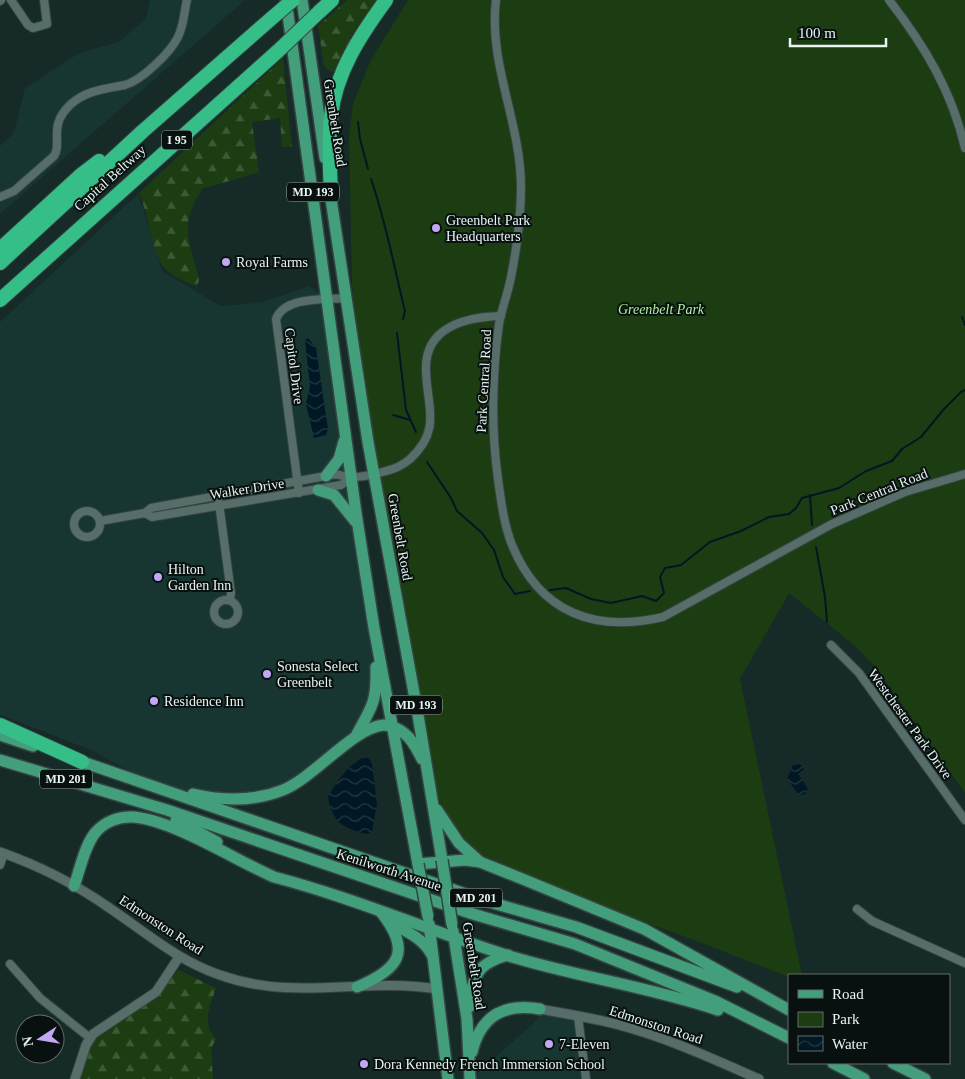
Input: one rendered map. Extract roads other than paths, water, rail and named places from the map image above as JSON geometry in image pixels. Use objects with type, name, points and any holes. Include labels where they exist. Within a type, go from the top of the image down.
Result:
[{"type":"highway","name":"Capital Beltway","points":[[0,263],[143,130],[293,0]]},
{"type":"highway","name":"Capital Beltway","points":[[0,300],[77,229],[278,51],[332,0]]},
{"type":"highway","points":[[331,194],[330,134],[334,97],[349,57],[386,0]]},
{"type":"highway","points":[[0,250],[82,174],[143,130]]},
{"type":"highway","points":[[0,309],[77,229]]},
{"type":"highway","points":[[0,725],[82,762]]},
{"type":"main road","name":"MD 193","points":[[286,0],[358,525],[374,628],[429,923],[448,1079]]},
{"type":"main road","name":"Greenbelt Road","points":[[302,0],[373,474],[433,802],[466,1019],[470,1078]]},
{"type":"main road","points":[[326,476],[339,459],[346,437]]},
{"type":"main road","points":[[318,490],[334,495],[358,525]]},
{"type":"main road","points":[[355,738],[370,714],[376,688],[374,628]]},
{"type":"main road","points":[[162,790],[221,800],[253,798],[271,794],[303,779],[355,738],[384,725],[393,727],[412,740],[426,766]]},
{"type":"main road","name":"Kenilworth Avenue","points":[[0,734],[486,901],[598,934],[734,986],[788,1011]]},
{"type":"main road","name":"Kenilworth Avenue","points":[[0,760],[131,799],[473,914],[575,944],[715,1001],[788,1038]]},
{"type":"main road","points":[[131,799],[299,883]]},
{"type":"main road","points":[[433,802],[448,829],[480,862]]},
{"type":"main road","points":[[74,886],[93,836],[106,824],[127,817],[155,822],[183,833],[243,864],[274,877],[299,883],[381,912],[429,923],[454,937],[508,955],[561,970],[680,997],[756,1022]]},
{"type":"main road","points":[[417,858],[480,862],[644,929],[788,1010]]},
{"type":"main road","points":[[357,987],[382,976],[395,962],[398,942],[389,922],[381,912]]},
{"type":"main road","points":[[389,922],[420,939],[427,946],[434,960]]},
{"type":"main road","points":[[466,1019],[473,984],[478,972],[488,961],[508,955]]},
{"type":"main road","points":[[470,1078],[475,1042],[492,1017],[510,1008],[540,1009]]},
{"type":"main road","points":[[835,1064],[864,1079]]},
{"type":"main road","points":[[895,1064],[925,1079]]},
{"type":"street","points":[[11,0],[29,27],[33,28],[47,24],[44,0]]},
{"type":"street","points":[[0,197],[14,191],[54,156],[57,149],[56,128],[71,104],[92,91],[135,82],[167,54],[178,38],[188,0]]},
{"type":"street","name":"Park Central Road","points":[[496,0],[496,43],[519,160],[521,187],[518,240],[502,316],[496,361],[493,415],[494,446],[503,510],[512,544],[523,568],[537,587],[557,604],[574,614],[618,624],[637,623],[663,617],[832,524],[905,492],[965,474]]},
{"type":"street","points":[[889,0],[914,34],[938,73],[952,104],[965,148]]},
{"type":"street","name":"Capitol Drive","points":[[299,493],[276,319],[278,313],[286,306],[346,298]]},
{"type":"street","name":"Walker Drive","points":[[146,513],[152,517],[318,490],[340,485],[351,478],[391,470],[404,464],[425,441],[432,413],[426,367],[430,350],[438,337],[452,325],[462,320],[502,316]]},
{"type":"street","name":"Walker Drive","points":[[100,521],[146,513],[151,508],[297,480],[338,474],[351,478]]},
{"type":"street","points":[[218,496],[231,594],[230,600]]},
{"type":"street","name":"Westchester Park Drive","points":[[831,645],[859,673],[963,818]]},
{"type":"street","points":[[0,865],[2,853]]},
{"type":"street","name":"Edmonston Road","points":[[2,853],[74,886],[179,957],[220,976],[260,986],[295,990],[394,986],[438,989]]},
{"type":"street","points":[[857,909],[872,921],[965,963]]},
{"type":"street","points":[[75,1079],[90,1038],[104,1025],[156,992],[179,957]]},
{"type":"street","points":[[10,964],[52,1009],[90,1038]]},
{"type":"street","name":"Edmonston Road","points":[[540,1009],[618,1024],[697,1051],[756,1079]]},
{"type":"street","points":[[578,1017],[586,1079]]},
{"type":"water","points":[[308,338],[316,348],[328,430],[326,435],[314,438],[306,404],[310,387],[305,340]]},
{"type":"water","points":[[362,758],[369,758],[372,764],[377,804],[372,832],[366,834],[340,823],[333,813],[328,797],[342,775]]},
{"type":"water","points":[[800,764],[804,769],[798,774],[808,789],[805,794],[799,795],[787,779],[793,765]]},
{"type":"waterway","points":[[358,122],[360,139],[368,169]]},
{"type":"waterway","points":[[371,179],[405,311],[403,319]]},
{"type":"waterway","points":[[962,317],[965,325]]},
{"type":"waterway","points":[[397,333],[406,410],[416,432]]},
{"type":"waterway","points":[[550,590],[566,588],[591,599],[611,603],[642,596],[656,601],[664,593],[660,577],[665,568],[681,565],[710,542],[741,531],[769,517],[789,514],[796,508],[802,498],[839,488],[866,471],[892,461],[902,449],[921,437],[944,409],[965,390]]},
{"type":"waterway","points":[[393,415],[410,420]]},
{"type":"waterway","points":[[427,462],[451,498],[457,511],[482,533],[494,550],[503,577],[515,594],[530,591]]},
{"type":"waterway","points":[[810,495],[812,525]]},
{"type":"waterway","points":[[816,547],[825,597],[827,622]]},
{"type":"place","name":"Greenbelt Park Headquarters","points":[[436,228]]},
{"type":"place","name":"Royal Farms","points":[[226,262]]},
{"type":"place","name":"Hilton Garden Inn","points":[[158,577]]},
{"type":"place","name":"Sonesta Select Greenbelt","points":[[267,674]]},
{"type":"place","name":"Residence Inn","points":[[154,701]]},
{"type":"place","name":"7-Eleven","points":[[549,1044]]},
{"type":"place","name":"Dora Kennedy French Immersion School","points":[[364,1064]]},
{"type":"park label","name":"Greenbelt Park","points":[[661,309]]}]
